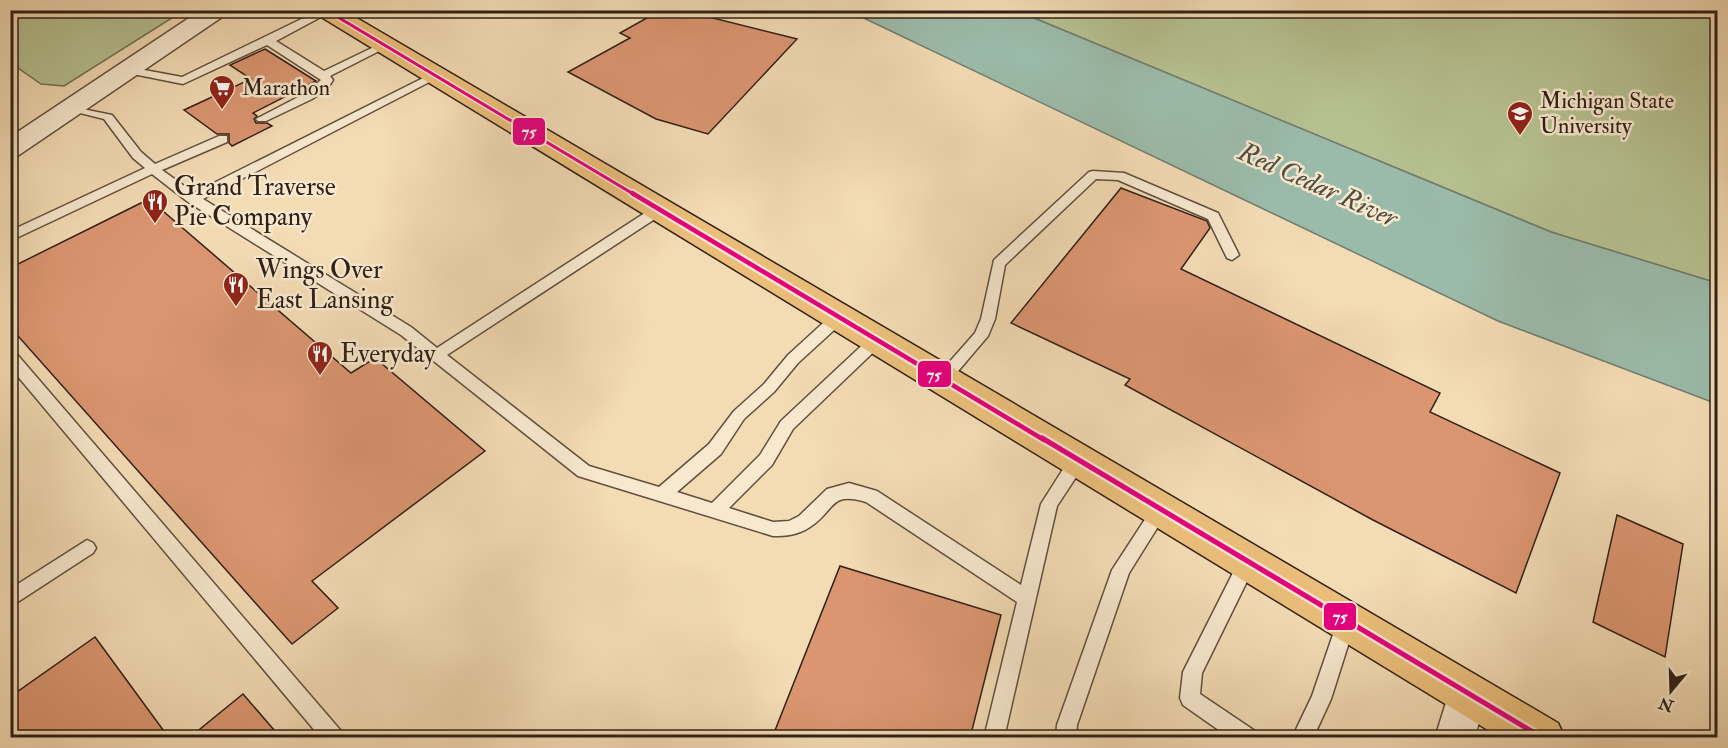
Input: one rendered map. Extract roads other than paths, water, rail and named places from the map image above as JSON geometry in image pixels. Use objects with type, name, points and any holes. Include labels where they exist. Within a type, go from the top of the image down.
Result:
[{"type":"main road","points":[[326,11],[1543,738]]},
{"type":"street","points":[[10,149],[217,10]]},
{"type":"street","points":[[1455,738],[1467,693]]},
{"type":"lane","points":[[128,70],[183,81],[326,11]]},
{"type":"lane","points":[[262,119],[317,91],[327,80],[323,75],[268,41]]},
{"type":"lane","points":[[323,75],[384,46]]},
{"type":"lane","points":[[192,199],[435,75]]},
{"type":"lane","points":[[72,108],[108,117],[137,155],[192,199],[406,331],[584,471],[773,529],[790,528],[805,521],[833,494],[849,490],[871,496],[1027,599]]},
{"type":"lane","points":[[10,237],[153,169],[223,139]]},
{"type":"lane","points":[[943,379],[981,336],[988,319],[999,263],[1093,175],[1120,176],[1213,216],[1232,255]]},
{"type":"lane","points":[[437,355],[659,210]]},
{"type":"lane","points":[[662,495],[715,449],[739,415],[769,388],[793,359],[839,318]]},
{"type":"lane","points":[[716,510],[766,460],[787,425],[877,340]]},
{"type":"lane","points":[[10,356],[334,738]]},
{"type":"lane","points":[[994,738],[1049,504],[1078,460]]},
{"type":"lane","points":[[1066,738],[1067,725],[1121,570],[1161,509]]},
{"type":"lane","points":[[10,599],[87,548]]},
{"type":"lane","points":[[1248,561],[1193,672],[1190,698],[1248,738]]},
{"type":"lane","points":[[1302,738],[1320,699],[1347,620]]},
{"type":"water","name":"Red Cedar River","points":[[849,11],[1017,11],[1551,232],[1717,283],[1717,404],[1498,321]]},
{"type":"place","name":"Marathon","points":[[222,111]]},
{"type":"place","name":"Michigan State University","points":[[1520,137]]},
{"type":"place","name":"Grand Traverse Pie Company","points":[[155,225]]},
{"type":"place","name":"Wings Over East Lansing","points":[[236,308]]},
{"type":"place","name":"Everyday","points":[[320,377]]}]
